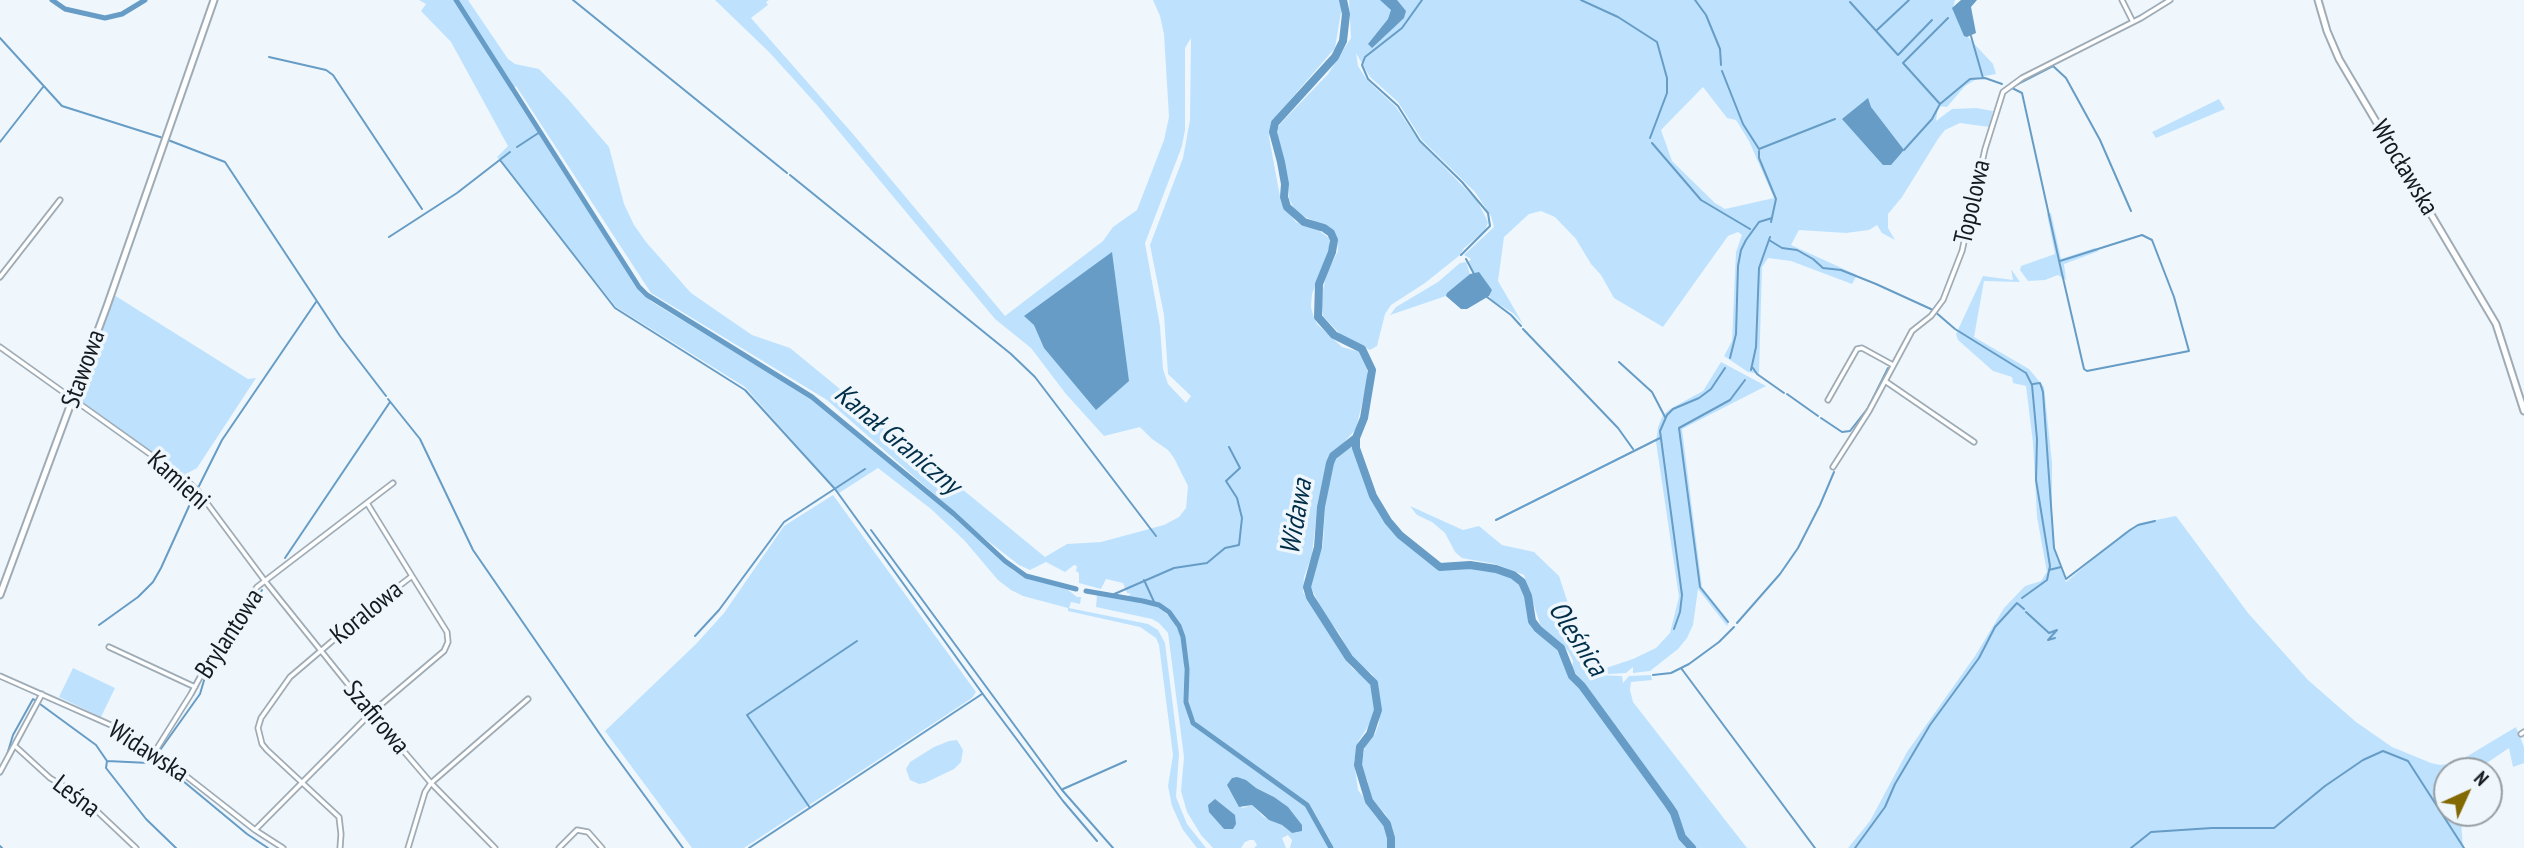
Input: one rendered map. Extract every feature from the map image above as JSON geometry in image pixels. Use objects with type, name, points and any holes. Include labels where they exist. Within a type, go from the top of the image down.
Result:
[{"type":"street","name":"Stawowa","points":[[0,596],[73,400],[214,0]]},
{"type":"street","points":[[2122,0],[2133,22]]},
{"type":"street","name":"Topolowa","points":[[1833,467],[1914,327],[1936,311],[1962,251],[1985,149],[2004,92],[2011,84],[2133,22],[2170,0]]},
{"type":"street","name":"Wrocławska","points":[[2318,0],[2339,59],[2438,223],[2499,332],[2524,411]]},
{"type":"street","points":[[0,277],[60,200]]},
{"type":"street","name":"Kamieni","points":[[0,347],[185,479],[198,491],[265,581]]},
{"type":"street","points":[[1828,400],[1857,349],[1862,348],[1893,365]]},
{"type":"street","points":[[1885,381],[1974,442]]},
{"type":"street","name":"Brylantowa","points":[[154,753],[220,641],[257,587],[394,483]]},
{"type":"street","name":"Koralowa","points":[[340,848],[339,817],[262,744],[258,728],[261,718],[290,677],[412,576],[367,503]]},
{"type":"street","points":[[256,830],[371,713],[440,655],[448,642],[447,632],[412,576]]},
{"type":"street","name":"Szafirowa","points":[[265,581],[431,783],[495,848]]},
{"type":"street","points":[[109,647],[195,687]]},
{"type":"street","name":"Widawska","points":[[0,676],[113,726],[283,848]]},
{"type":"street","points":[[0,772],[21,729],[43,694]]},
{"type":"street","points":[[408,848],[425,792],[431,783],[528,699]]},
{"type":"street","name":"Leśna","points":[[15,746],[50,778],[82,797],[136,848]]},
{"type":"street","points":[[559,848],[577,830],[588,832],[602,848]]},
{"type":"shaded area","points":[[419,0],[468,0],[508,59],[515,64],[539,69],[568,99],[609,147],[624,204],[634,225],[691,293],[752,335],[790,348],[1045,557],[1067,544],[1101,542],[1164,525],[1179,517],[1186,508],[1188,486],[1174,458],[1140,427],[1104,436],[1066,394],[1031,348],[995,319],[817,105],[770,53],[715,0],[769,0],[766,2],[768,5],[751,18],[853,134],[1005,316],[1103,241],[1113,227],[1137,210],[1164,140],[1169,117],[1164,34],[1153,0],[1340,0],[1341,12],[1335,48],[1279,113],[1271,125],[1269,137],[1281,202],[1296,222],[1317,229],[1329,238],[1329,249],[1312,294],[1314,318],[1342,347],[1360,352],[1367,366],[1367,382],[1356,429],[1327,461],[1318,501],[1312,555],[1304,577],[1303,592],[1345,659],[1353,669],[1367,678],[1371,685],[1375,707],[1371,722],[1358,742],[1354,761],[1358,790],[1383,823],[1387,833],[1387,848],[1333,848],[1303,801],[1197,724],[1189,702],[1188,664],[1182,628],[1170,611],[1162,605],[1128,596],[1131,594],[1127,593],[1123,583],[1106,579],[1101,589],[1079,583],[1079,573],[1074,565],[1065,572],[1046,562],[1030,570],[1019,565],[984,538],[827,400],[651,293],[516,86],[511,91],[639,290],[652,302],[813,399],[953,515],[1014,571],[1029,579],[1067,589],[1081,597],[1080,604],[1071,602],[1069,608],[1148,624],[1158,630],[1165,643],[1179,754],[1176,797],[1187,824],[1206,848],[1197,848],[1183,830],[1172,806],[1168,786],[1173,755],[1156,638],[1140,627],[1068,611],[1068,608],[1023,596],[1011,590],[998,580],[964,540],[931,509],[878,468],[839,493],[745,387],[616,307],[497,157],[508,146],[451,42],[421,11],[426,4]],"holes":[[[1191,38],[1190,120],[1183,158],[1150,245],[1164,315],[1168,374],[1191,396],[1186,403],[1168,384],[1163,369],[1160,326],[1145,243],[1182,146],[1185,130],[1185,48]]]},
{"type":"shaded area","points":[[1349,0],[1955,0],[1953,8],[1965,34],[1993,64],[1996,74],[1980,77],[1965,86],[1947,107],[1938,106],[1936,121],[1952,109],[1976,108],[1993,111],[1989,127],[1960,123],[1945,130],[1938,139],[1902,197],[1888,214],[1888,228],[1895,240],[1882,233],[1877,225],[1869,230],[1846,233],[1799,230],[1791,245],[1857,275],[1852,284],[1791,261],[1768,258],[1762,267],[1759,374],[1748,372],[1724,356],[1732,341],[1736,252],[1742,235],[1738,232],[1728,236],[1663,327],[1614,298],[1576,239],[1555,217],[1541,211],[1529,214],[1504,237],[1498,281],[1523,324],[1513,313],[1493,301],[1489,296],[1492,290],[1474,274],[1468,262],[1471,259],[1464,255],[1494,227],[1491,216],[1475,192],[1422,140],[1398,102],[1370,77],[1356,53],[1358,66],[1367,80],[1396,107],[1419,141],[1478,202],[1488,222],[1485,231],[1464,248],[1460,255],[1425,283],[1391,305],[1385,314],[1377,346],[1370,350],[1341,335],[1323,316],[1321,300],[1326,275],[1338,251],[1337,237],[1331,229],[1295,210],[1289,199],[1289,186],[1277,129],[1328,74],[1351,38]],"holes":[[[1703,87],[1727,118],[1736,120],[1749,141],[1774,198],[1725,209],[1715,203],[1672,161],[1661,130]]]},
{"type":"shaded area","points":[[1380,0],[1397,0],[1406,11],[1404,18],[1372,48],[1368,44],[1388,19],[1391,10]]},
{"type":"shaded area","points":[[1961,0],[1977,0],[1971,7],[1976,33],[1967,37],[1964,36],[1952,8]]},
{"type":"shaded area","points":[[1868,98],[1871,107],[1904,150],[1891,165],[1883,165],[1842,119]]},
{"type":"shaded area","points":[[2219,99],[2225,109],[2156,138],[2152,132]]},
{"type":"shaded area","points":[[2051,213],[2061,259],[2095,248],[2099,251],[2064,264],[2066,280],[2058,275],[2045,280],[2028,281],[2020,270],[2021,266],[2055,254],[2047,214]]},
{"type":"shaded area","points":[[1112,252],[1129,381],[1096,410],[1044,348],[1034,325],[1024,316]]},
{"type":"shaded area","points":[[1466,262],[1470,274],[1446,296],[1390,315],[1396,307],[1438,282],[1460,263]]},
{"type":"shaded area","points":[[2011,269],[2020,282],[1984,281],[1974,337],[2029,369],[2044,387],[2052,463],[2055,552],[2066,582],[2124,533],[2140,523],[2176,516],[2248,613],[2308,680],[2356,722],[2392,747],[2433,763],[2433,827],[2461,827],[2463,848],[1848,848],[1870,821],[1907,752],[1975,656],[2004,608],[2025,586],[2041,581],[2047,572],[2037,517],[2033,443],[2026,386],[2013,383],[2012,377],[1993,371],[1958,340],[1956,334],[1983,276],[2013,280]]},
{"type":"shaded area","points":[[1479,272],[1492,290],[1489,296],[1467,309],[1461,309],[1446,296],[1447,293],[1470,274]]},
{"type":"shaded area","points":[[114,295],[248,379],[256,378],[197,468],[184,475],[80,400],[80,390]]},
{"type":"shaded area","points":[[1721,362],[1766,386],[1682,429],[1702,587],[1729,621],[1727,626],[1698,589],[1693,625],[1678,649],[1650,671],[1633,673],[1633,667],[1626,673],[1608,674],[1606,668],[1656,648],[1670,633],[1679,597],[1656,442],[1658,427],[1663,415],[1670,409],[1703,391]]},
{"type":"shaded area","points":[[1353,443],[1369,494],[1392,530],[1403,541],[1436,568],[1472,568],[1507,574],[1519,582],[1526,592],[1527,614],[1533,626],[1561,652],[1571,676],[1671,812],[1675,827],[1690,848],[1395,848],[1392,827],[1386,815],[1370,797],[1368,782],[1361,766],[1365,746],[1375,734],[1379,723],[1381,706],[1378,684],[1372,674],[1349,652],[1339,633],[1323,613],[1310,585],[1323,545],[1325,508],[1333,462]]},
{"type":"shaded area","points":[[833,495],[976,692],[972,698],[744,848],[692,848],[605,731],[696,644],[724,613],[784,526]]},
{"type":"shaded area","points":[[1410,506],[1463,530],[1479,526],[1502,545],[1534,552],[1559,576],[1577,631],[1590,659],[1599,670],[1598,675],[1622,676],[1623,683],[1629,676],[1651,675],[1652,680],[1631,682],[1633,702],[1747,848],[1695,848],[1683,833],[1673,808],[1572,668],[1573,661],[1568,651],[1541,627],[1524,575],[1495,564],[1462,558],[1455,552],[1445,533],[1432,522],[1417,515]]},
{"type":"shaded area","points":[[1097,595],[1146,603],[1160,608],[1173,620],[1182,638],[1184,698],[1189,721],[1305,805],[1329,848],[1290,848],[1292,840],[1288,835],[1282,838],[1286,848],[1254,848],[1257,845],[1254,840],[1250,840],[1241,848],[1213,848],[1201,835],[1187,812],[1181,791],[1184,757],[1168,633],[1152,619],[1096,607]],"holes":[[[1256,788],[1274,797],[1292,833],[1264,817],[1252,805],[1242,808],[1229,789]]]},
{"type":"shaded area","points":[[73,668],[115,688],[101,717],[59,697]]},
{"type":"shaded area","points":[[2516,727],[2524,747],[2524,763],[2513,767],[2509,748],[2496,757],[2466,757]]},
{"type":"shaded area","points":[[957,740],[963,750],[961,762],[954,769],[925,783],[919,784],[910,780],[906,769],[910,762],[934,747]]},
{"type":"shaded area","points":[[1237,777],[1288,807],[1302,825],[1302,831],[1292,833],[1269,820],[1252,805],[1239,807],[1227,785],[1232,778]]},
{"type":"shaded area","points":[[1215,799],[1235,815],[1236,824],[1233,829],[1224,829],[1209,812],[1208,805]]},
{"type":"waterway","name":"Kanał Graniczny","points":[[52,0],[65,9],[105,18],[122,14],[145,0]]},
{"type":"waterway","name":"Kanał Graniczny","points":[[456,0],[639,287],[647,295],[812,397],[1026,576],[1076,589]]},
{"type":"waterway","points":[[573,0],[787,173]]},
{"type":"waterway","name":"Widawa","points":[[1343,0],[1346,14],[1343,41],[1335,57],[1275,123],[1273,132],[1281,162],[1287,207],[1304,222],[1324,228],[1331,233],[1334,240],[1319,284],[1318,317],[1334,335],[1362,349],[1372,370],[1364,418],[1356,438],[1333,456],[1330,463],[1321,507],[1318,547],[1307,587],[1310,597],[1349,658],[1374,683],[1378,710],[1370,734],[1360,747],[1358,765],[1369,801],[1387,824],[1391,848]]},
{"type":"waterway","points":[[1422,0],[1402,28],[1365,57],[1362,65],[1368,79],[1398,106],[1420,141],[1462,182],[1488,213],[1490,226],[1461,255]]},
{"type":"waterway","points":[[1581,0],[1618,17],[1657,42],[1667,78],[1667,93],[1650,138]]},
{"type":"waterway","points":[[1695,0],[1706,15],[1720,49],[1721,65]]},
{"type":"waterway","points":[[1877,30],[1909,0]]},
{"type":"waterway","points":[[1850,2],[1898,55],[1932,20]]},
{"type":"waterway","points":[[1940,104],[1903,63],[1948,18]]},
{"type":"waterway","points":[[1971,36],[1983,78]]},
{"type":"waterway","points":[[0,38],[62,106],[163,138]]},
{"type":"waterway","points":[[269,57],[326,70],[333,75],[422,209]]},
{"type":"waterway","points":[[2012,87],[2053,66],[2066,78],[2100,140],[2131,211]]},
{"type":"waterway","points":[[1722,71],[1743,124],[1759,149],[1835,119]]},
{"type":"waterway","points":[[1904,150],[1932,119],[1940,104],[1970,79],[1985,78],[2002,84]]},
{"type":"waterway","points":[[0,142],[43,87]]},
{"type":"waterway","points":[[2012,88],[2022,93],[2084,369],[2087,371],[2189,351],[2174,297],[2152,240],[2142,235],[2060,261]]},
{"type":"waterway","points":[[517,147],[540,132]]},
{"type":"waterway","points":[[168,140],[225,162],[340,336],[386,396]]},
{"type":"waterway","points":[[1652,143],[1701,200],[1750,229]]},
{"type":"waterway","points":[[1759,151],[1759,158],[1776,199],[1771,222]]},
{"type":"waterway","points":[[389,237],[457,193],[510,152]]},
{"type":"waterway","points":[[500,160],[615,308],[745,390],[835,489],[985,697],[1063,801],[1097,841]]},
{"type":"waterway","points":[[790,175],[1011,354],[1035,377],[1156,536]]},
{"type":"waterway","points":[[1730,358],[1736,334],[1741,250],[1759,222],[1772,218]]},
{"type":"waterway","points":[[1751,370],[1756,347],[1759,268],[1770,237]]},
{"type":"waterway","points":[[1769,240],[1782,248],[1797,250],[1823,268],[1841,270],[1933,310],[1955,329],[2026,373],[2032,385],[2037,439],[2036,480],[2050,566],[2047,580],[2022,598]]},
{"type":"waterway","points":[[1466,259],[1474,274]]},
{"type":"waterway","points":[[1487,297],[1521,326]]},
{"type":"waterway","points":[[199,486],[222,440],[316,302]]},
{"type":"waterway","points":[[1523,329],[1618,428],[1633,449]]},
{"type":"waterway","points":[[1619,362],[1652,392],[1665,417]]},
{"type":"waterway","points":[[1674,629],[1682,595],[1660,431],[1667,415],[1673,409],[1699,398],[1711,389],[1725,368]]},
{"type":"waterway","points":[[1753,368],[1757,374],[1784,393]]},
{"type":"waterway","points":[[1821,418],[1842,432],[1850,431],[1868,408],[1888,368]]},
{"type":"waterway","points":[[1728,622],[1700,587],[1679,428],[1730,400],[1745,380]]},
{"type":"waterway","points":[[2033,384],[2040,383],[2043,392],[2054,548],[2066,579],[2130,530],[2155,521]]},
{"type":"waterway","points":[[1787,394],[1818,416]]},
{"type":"waterway","points":[[388,399],[420,439],[473,550],[606,743],[683,848]]},
{"type":"waterway","points":[[285,558],[390,402]]},
{"type":"waterway","name":"Oleśnica","points":[[1356,438],[1356,448],[1373,496],[1400,535],[1440,567],[1470,565],[1496,569],[1513,575],[1522,582],[1528,596],[1532,621],[1561,648],[1572,676],[1668,804],[1682,837],[1692,848]]},
{"type":"waterway","points":[[1496,520],[1660,438]]},
{"type":"waterway","points":[[1112,595],[1174,568],[1207,563],[1225,548],[1239,545],[1242,518],[1237,498],[1226,481],[1240,468],[1229,447]]},
{"type":"waterway","points":[[695,636],[719,610],[784,522],[865,469]]},
{"type":"waterway","points":[[1737,623],[1780,574],[1798,548],[1834,472]]},
{"type":"waterway","points":[[99,625],[138,597],[153,582],[195,493]]},
{"type":"waterway","points":[[871,530],[1062,790],[1113,848]]},
{"type":"waterway","points":[[2049,570],[2061,567]]},
{"type":"waterway","points":[[1144,580],[1155,604]]},
{"type":"waterway","points":[[158,753],[200,694],[205,677],[262,590]]},
{"type":"waterway","name":"Kanał Graniczny","points":[[1086,591],[1159,605],[1169,612],[1183,637],[1187,669],[1186,702],[1193,723],[1307,805],[1331,848]]},
{"type":"waterway","points":[[1855,848],[1885,807],[1895,784],[1930,725],[1979,658],[1995,627],[2017,603],[2024,609]]},
{"type":"waterway","points":[[2026,612],[2049,633],[2057,630],[2048,640],[2055,638]]},
{"type":"waterway","points":[[1653,675],[1671,673],[1689,664],[1734,627]]},
{"type":"waterway","points":[[810,808],[747,715],[857,641]]},
{"type":"waterway","points":[[1681,668],[1815,848]]},
{"type":"waterway","points":[[749,848],[982,694]]},
{"type":"waterway","points":[[6,758],[13,735],[33,699],[36,701]]},
{"type":"waterway","points":[[40,704],[96,745],[107,761],[149,763],[177,776],[268,848]]},
{"type":"waterway","points":[[2131,848],[2151,832],[2274,828],[2325,786],[2363,760],[2383,751],[2408,761],[2464,848]]},
{"type":"waterway","points":[[107,761],[106,768],[146,819],[176,848]]},
{"type":"waterway","points":[[1063,789],[1126,761]]}]
